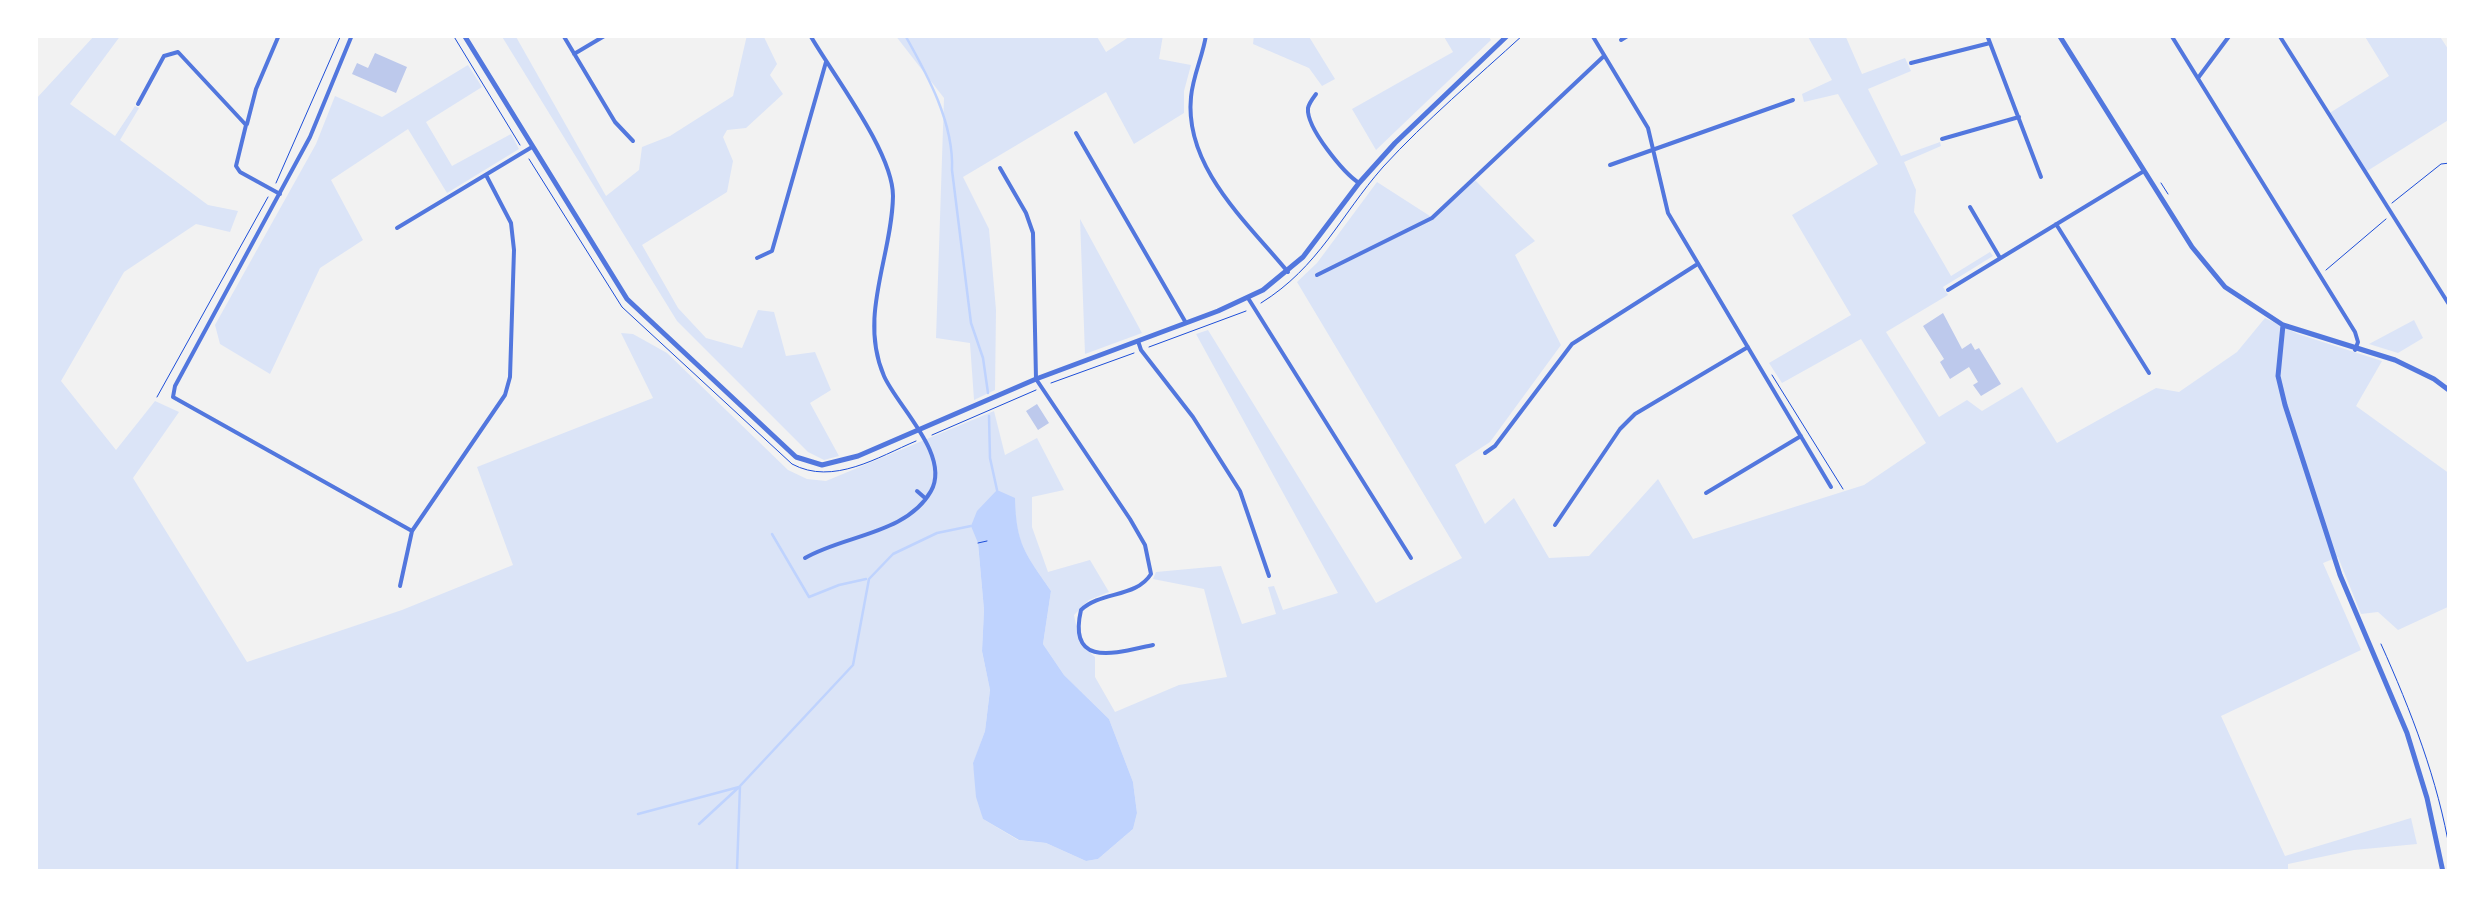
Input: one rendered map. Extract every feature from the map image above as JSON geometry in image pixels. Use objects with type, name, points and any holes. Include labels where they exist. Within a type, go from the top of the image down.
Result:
[{"type":"street","points":[[279,35],[256,88],[236,166],[280,194]]},
{"type":"street","points":[[352,35],[310,138],[172,396],[412,530]]},
{"type":"street","points":[[464,35],[627,299],[796,456],[814,464],[833,463],[920,430],[1036,379],[1248,298],[1294,266],[1395,143],[1508,35]]},
{"type":"street","points":[[563,35],[615,122],[632,140]]},
{"type":"street","points":[[574,54],[606,35]]},
{"type":"street","points":[[805,558],[899,521],[926,498],[936,476],[920,430],[886,380],[876,355],[872,329],[893,196],[889,172],[810,35]]},
{"type":"street","points":[[1206,35],[1191,100],[1197,148],[1228,199],[1288,272]]},
{"type":"street","points":[[1592,35],[1648,128],[1656,150],[1666,209],[1831,487]]},
{"type":"street","points":[[1622,40],[1629,35]]},
{"type":"street","points":[[1987,35],[2041,177]]},
{"type":"street","points":[[2059,35],[2214,276],[2282,325],[2395,360],[2450,391]]},
{"type":"street","points":[[2171,35],[2355,332],[2355,350]]},
{"type":"street","points":[[2198,78],[2230,35]]},
{"type":"street","points":[[2279,35],[2450,306]]},
{"type":"street","points":[[1911,63],[1990,43]]},
{"type":"street","points":[[138,104],[164,56],[178,52],[246,125]]},
{"type":"street","points":[[1316,275],[1432,218],[1605,56]]},
{"type":"street","points":[[757,258],[772,252],[826,62]]},
{"type":"street","points":[[1316,94],[1308,108],[1310,118],[1340,168],[1359,183]]},
{"type":"street","points":[[1610,166],[1793,100]]},
{"type":"street","points":[[1942,139],[2019,117]]},
{"type":"street","points":[[1076,133],[1186,323]]},
{"type":"street","points":[[397,228],[532,147]]},
{"type":"street","points":[[1000,168],[1033,233],[1036,379],[1130,519],[1150,566],[1151,574],[1140,586],[1098,599],[1081,610],[1082,642],[1103,656],[1152,645]]},
{"type":"street","points":[[1948,290],[2144,171]]},
{"type":"street","points":[[400,586],[412,530],[505,395],[510,377],[514,250],[511,223],[486,174]]},
{"type":"street","points":[[1970,207],[2000,258]]},
{"type":"street","points":[[2056,224],[2149,374]]},
{"type":"street","points":[[1485,453],[1495,446],[1572,344],[1696,264]]},
{"type":"street","points":[[1248,298],[1412,558]]},
{"type":"street","points":[[2282,325],[2278,376],[2285,405],[2340,575],[2407,733],[2427,798],[2443,872]]},
{"type":"street","points":[[1138,341],[1193,417],[1240,492],[1269,576]]},
{"type":"street","points":[[1554,525],[1620,429],[1635,414],[1748,347]]},
{"type":"street","points":[[1706,493],[1802,435]]},
{"type":"street","points":[[917,490],[926,498]]},
{"type":"path","points":[[157,397],[272,189],[341,35]]},
{"type":"path","points":[[453,35],[622,307],[792,464],[813,473],[834,472],[923,439],[1040,388],[1253,307],[1282,290],[1320,253],[1385,165],[1522,35]]},
{"type":"path","points":[[2386,208],[2442,164],[2450,163]]},
{"type":"path","points":[[2156,177],[2170,198]]},
{"type":"path","points":[[2320,275],[2390,215]]},
{"type":"path","points":[[1294,266],[1300,273]]},
{"type":"path","points":[[1767,366],[1842,490]]},
{"type":"path","points":[[978,543],[987,541]]},
{"type":"path","points":[[2381,644],[2424,752],[2450,852]]},
{"type":"shaded area","points":[[95,35],[121,35],[70,104],[115,136],[135,106],[139,108],[120,140],[208,205],[238,211],[230,232],[196,224],[124,272],[61,381],[116,450],[155,401],[179,412],[133,478],[247,662],[402,610],[513,565],[477,467],[653,398],[621,333],[633,334],[667,353],[788,470],[807,479],[826,481],[994,411],[1005,455],[1037,438],[1064,490],[1032,497],[1032,527],[1048,572],[1090,560],[1109,592],[1089,600],[1074,615],[1080,644],[1095,657],[1095,677],[1115,712],[1179,685],[1227,677],[1204,589],[1153,579],[1156,572],[1221,566],[1242,624],[1276,614],[1268,587],[1274,586],[1283,610],[1338,593],[1196,334],[1208,330],[1376,603],[1462,558],[1297,282],[1317,263],[1377,182],[1433,218],[1474,179],[1535,241],[1515,255],[1561,345],[1490,442],[1455,465],[1485,524],[1514,498],[1549,558],[1589,556],[1658,479],[1693,539],[1864,485],[1926,443],[1861,339],[1782,383],[1769,363],[1851,315],[1792,215],[1878,164],[1838,94],[1804,102],[1802,94],[1832,80],[1807,35],[1845,35],[1862,74],[1905,58],[1911,71],[1868,89],[1901,156],[1940,142],[1941,146],[1904,162],[1916,190],[1914,212],[1951,276],[1990,252],[1993,256],[1943,287],[1948,295],[1886,332],[1939,417],[1967,400],[1982,411],[2022,387],[2057,443],[2156,388],[2179,392],[2237,352],[2265,318],[2298,334],[2382,361],[2356,406],[2450,474],[2450,606],[2398,630],[2378,612],[2361,614],[2338,557],[2323,563],[2361,650],[2221,716],[2285,856],[2411,818],[2417,844],[2354,850],[2288,864],[2288,872],[35,872],[35,100]],"holes":[[[1014,498],[1024,548],[1051,591],[1043,644],[1064,675],[1109,719],[1133,782],[1137,813],[1133,829],[1098,859],[1086,861],[1046,843],[1018,840],[983,819],[973,764],[985,731],[990,690],[982,651],[984,610],[978,543]]]},
{"type":"shaded area","points":[[501,35],[515,35],[606,196],[639,170],[642,147],[670,136],[733,96],[747,35],[763,35],[777,64],[770,75],[783,94],[746,128],[727,130],[723,137],[733,161],[727,192],[642,245],[678,308],[706,338],[742,348],[758,310],[774,312],[786,356],[815,352],[831,390],[810,403],[839,456],[824,460],[808,452],[677,321]]},
{"type":"shaded area","points":[[895,35],[1096,35],[1106,52],[1132,35],[1163,35],[1159,59],[1191,65],[1184,91],[1184,113],[1134,144],[1106,92],[963,177],[989,229],[996,310],[995,390],[974,400],[970,343],[936,338],[944,98]]},
{"type":"shaded area","points":[[1254,35],[1308,35],[1335,79],[1322,86],[1309,68],[1253,44]]},
{"type":"shaded area","points":[[1443,35],[1488,35],[1491,40],[1376,150],[1352,109],[1453,52]]},
{"type":"shaded area","points":[[2364,35],[2439,35],[2450,52],[2450,119],[2364,173],[2328,114],[2389,76]]},
{"type":"shaded area","points":[[468,65],[482,87],[426,122],[452,166],[511,134],[519,149],[447,193],[408,129],[331,180],[363,240],[320,268],[270,374],[220,344],[215,325],[316,144],[335,96],[382,117]]},
{"type":"shaded area","points":[[1080,219],[1142,333],[1085,354]]},
{"type":"shaded area","points":[[2414,320],[2423,338],[2398,353],[2369,344]]},
{"type":"water","points":[[997,490],[1015,498],[1024,548],[1051,591],[1043,644],[1064,675],[1109,719],[1133,782],[1137,813],[1133,829],[1098,859],[1086,861],[1046,843],[1019,840],[983,819],[976,797],[973,763],[985,731],[990,690],[982,651],[984,610],[978,543],[971,526],[977,511]]},
{"type":"building","points":[[375,53],[407,67],[396,93],[352,74],[357,63],[368,68]]},
{"type":"building","points":[[1943,313],[1962,349],[1971,343],[1975,350],[1979,348],[2001,384],[1981,396],[1973,385],[1978,382],[1969,367],[1950,379],[1940,362],[1944,359],[1923,326]]},
{"type":"building","points":[[1037,404],[1049,423],[1038,430],[1026,411]]},
{"type":"waterway","points":[[905,35],[931,83],[949,135],[971,323],[983,358],[988,393]]},
{"type":"waterway","points":[[989,416],[990,458],[997,490]]},
{"type":"waterway","points":[[737,870],[740,786],[853,665],[869,579],[893,554],[937,533],[971,526]]},
{"type":"waterway","points":[[772,534],[809,597],[866,579]]},
{"type":"waterway","points":[[638,814],[739,787]]},
{"type":"waterway","points":[[699,824],[738,788]]}]
